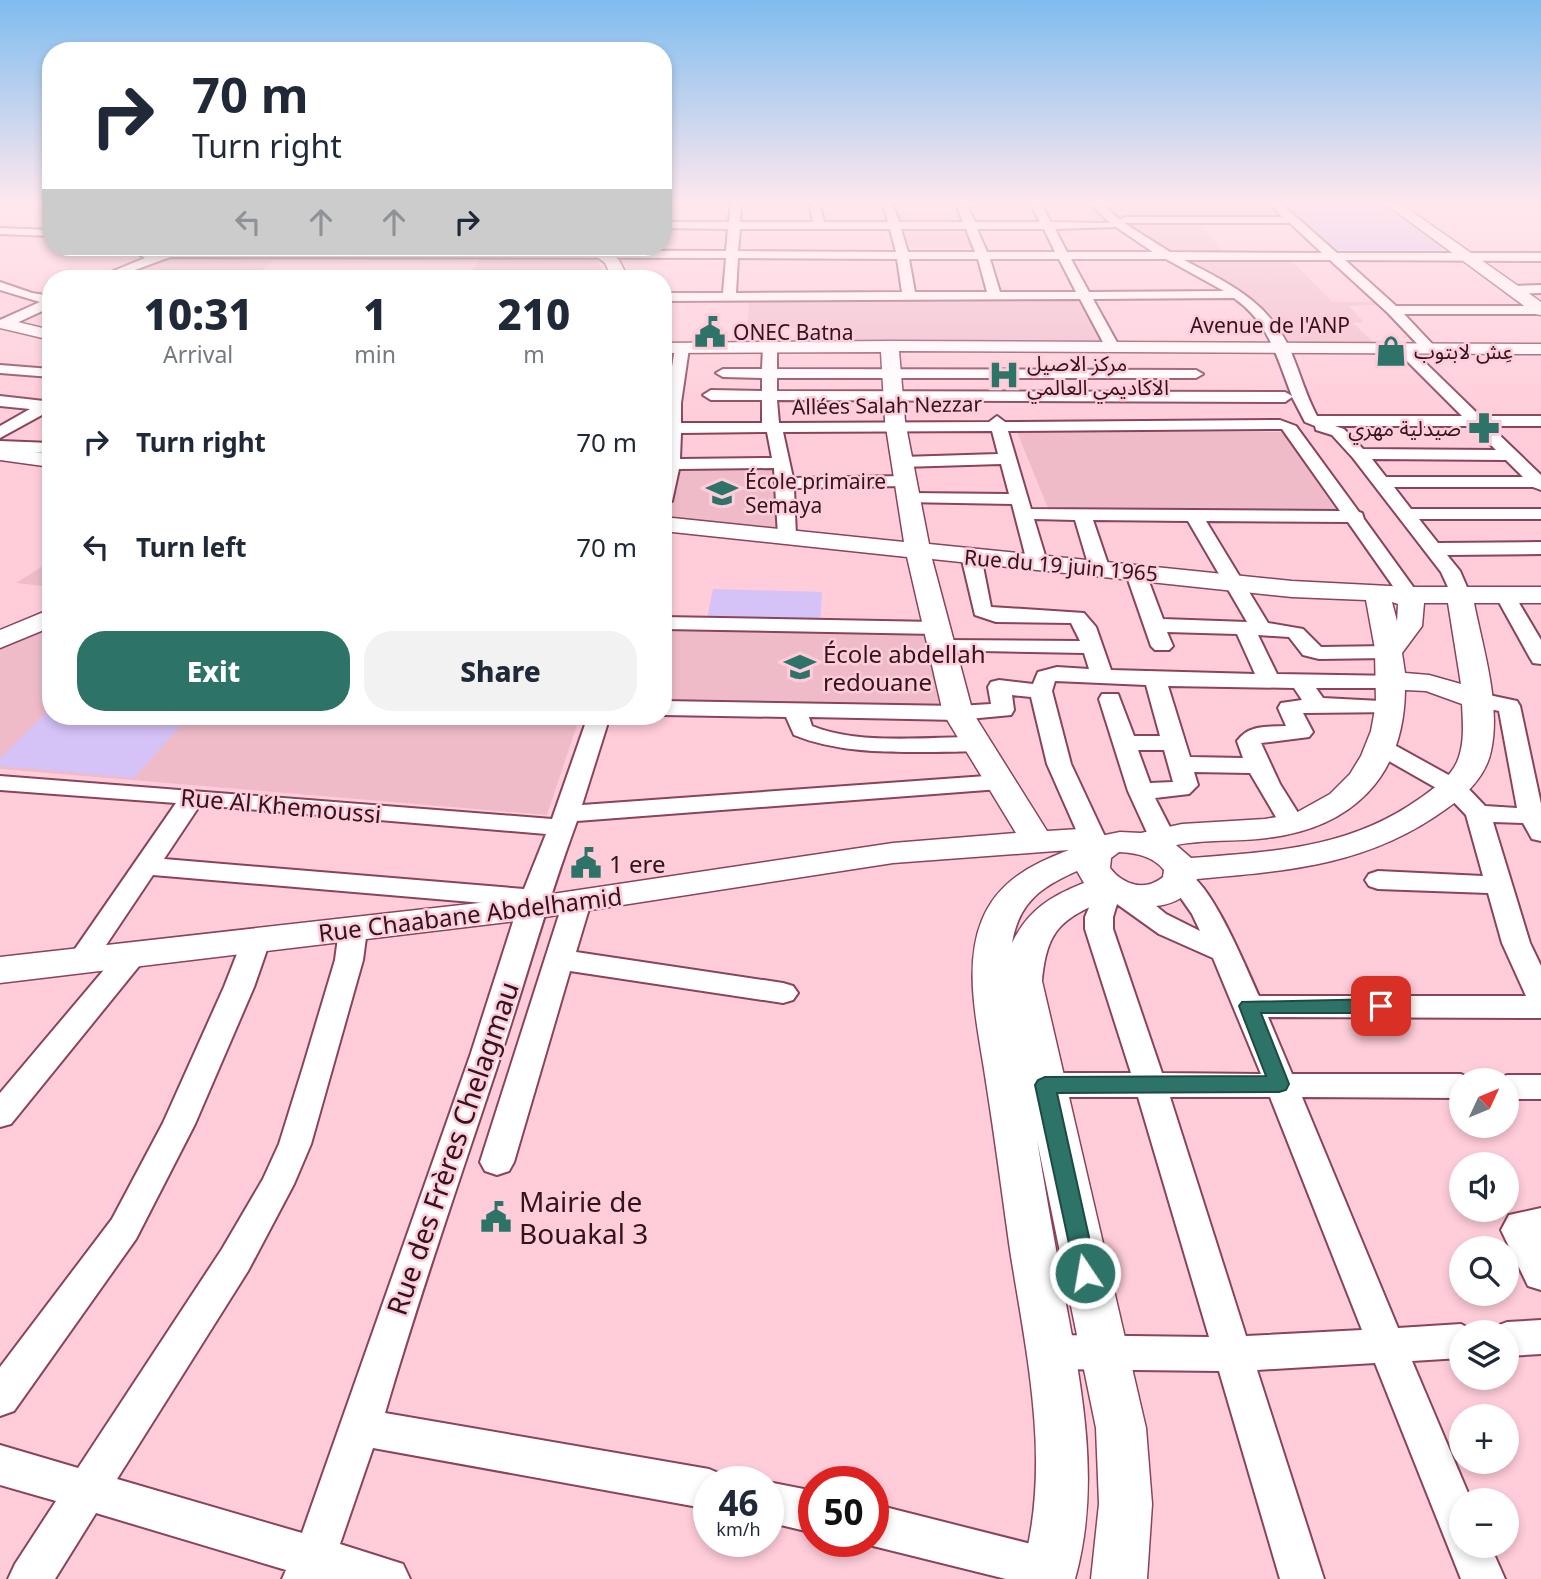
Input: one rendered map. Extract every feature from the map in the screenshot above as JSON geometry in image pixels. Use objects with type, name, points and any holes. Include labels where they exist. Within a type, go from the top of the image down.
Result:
[{"type":"main road","points":[[1493,275],[1541,310]]},
{"type":"main road","points":[[2,324],[42,333]]},
{"type":"main road","points":[[890,346],[905,480],[918,551],[958,713],[1000,782],[1078,861],[1142,897],[1160,896],[1174,890],[1182,876]]},
{"type":"main road","name":"Avenue de l'ANP","points":[[672,348],[1180,347],[1278,364],[1402,348],[1541,349]]},
{"type":"main road","points":[[0,454],[42,460]]},
{"type":"main road","name":"Rue du 19 juin 1965","points":[[672,525],[1233,583],[1377,594],[1541,595]]},
{"type":"main road","points":[[1377,594],[1390,680]]},
{"type":"main road","points":[[1049,1575],[1058,1542],[1061,1499],[1058,1409],[998,1025],[993,972],[995,938],[1006,907],[1033,880],[1117,842],[1268,829],[1292,824],[1340,802],[1356,786],[1381,747],[1390,680],[1413,615],[1409,594]]},
{"type":"main road","points":[[1182,876],[1346,850],[1380,838],[1417,818],[1454,788],[1470,769],[1477,744],[1475,699],[1460,594]]},
{"type":"main road","points":[[0,640],[42,621]]},
{"type":"main road","points":[[1390,680],[1429,683],[1475,699]]},
{"type":"main road","points":[[1154,840],[1169,854],[1182,876]]},
{"type":"main road","name":"Rue Chaabane Abdelhamid","points":[[0,971],[82,959],[353,930],[533,904],[577,902],[893,853],[1078,861]]},
{"type":"main road","points":[[1078,861],[1056,909],[1037,927],[1025,954],[1023,981],[1102,1354],[1121,1428],[1127,1482],[1126,1527],[1119,1579]]},
{"type":"street","points":[[730,290],[731,275]]},
{"type":"street","points":[[908,275],[909,296]]},
{"type":"street","points":[[988,275],[995,296]]},
{"type":"street","points":[[1073,275],[1112,346]]},
{"type":"street","points":[[1164,275],[1175,296]]},
{"type":"street","points":[[1187,275],[1229,295],[1251,320],[1304,407],[1318,423],[1338,432],[1359,454],[1450,571],[1460,594]]},
{"type":"street","points":[[1193,275],[1236,292],[1262,314],[1285,397],[1285,423],[1356,517],[1409,594]]},
{"type":"street","points":[[1353,275],[1393,310],[1430,349]]},
{"type":"street","points":[[672,285],[730,290],[909,296],[1229,295]]},
{"type":"street","points":[[0,286],[40,301]]},
{"type":"street","points":[[1513,289],[1541,289]]},
{"type":"street","points":[[672,296],[730,290]]},
{"type":"street","points":[[2,324],[40,301]]},
{"type":"street","points":[[1393,310],[1541,310]]},
{"type":"street","points":[[1058,346],[1068,374],[1094,421]]},
{"type":"street","points":[[770,347],[767,396],[785,482],[787,536]]},
{"type":"street","points":[[1180,347],[1228,422]]},
{"type":"street","points":[[1402,348],[1539,484]]},
{"type":"street","points":[[0,369],[42,372]]},
{"type":"street","points":[[723,373],[770,373],[895,404],[1068,374],[1196,374]]},
{"type":"street","points":[[711,395],[895,404],[1080,397],[1285,397]]},
{"type":"street","points":[[0,401],[42,407]]},
{"type":"street","name":"Allées Salah Nezzar","points":[[672,417],[771,424],[895,404],[997,423],[1285,423],[1313,430],[1318,423],[1480,424]]},
{"type":"street","points":[[0,409],[42,408]]},
{"type":"street","points":[[0,433],[42,410]]},
{"type":"street","points":[[1480,424],[1541,421]]},
{"type":"street","points":[[1037,562],[997,423],[1228,422]]},
{"type":"street","points":[[1480,424],[1541,428]]},
{"type":"street","points":[[0,446],[42,448]]},
{"type":"street","points":[[1359,454],[1512,455]]},
{"type":"street","points":[[785,482],[905,480],[1008,459]]},
{"type":"street","points":[[672,463],[781,463]]},
{"type":"street","points":[[905,480],[1022,506],[1082,514],[1356,517]]},
{"type":"street","points":[[1381,482],[1539,484]]},
{"type":"street","points":[[1082,514],[1099,568]]},
{"type":"street","points":[[1193,514],[1233,583],[1252,628],[1269,681]]},
{"type":"street","points":[[1405,514],[1541,514]]},
{"type":"street","points":[[1433,549],[1541,548]]},
{"type":"street","points":[[971,556],[978,601],[984,613],[1077,617],[1084,621],[1102,676]]},
{"type":"street","points":[[1135,571],[1162,646]]},
{"type":"street","points":[[1505,595],[1541,657]]},
{"type":"street","points":[[672,623],[1094,648]]},
{"type":"street","points":[[1156,625],[1295,632],[1311,650],[1390,680]]},
{"type":"street","points":[[1302,1579],[1231,1354],[1151,1084],[1099,929],[1097,917],[1101,907],[1078,861],[1041,691],[1046,677],[1050,675],[1269,681],[1390,680]]},
{"type":"street","points":[[1140,791],[1184,788],[1185,782],[1155,678]]},
{"type":"street","points":[[1292,824],[1257,766],[1250,738],[1264,734],[1301,732],[1289,708],[1316,705],[1390,680]]},
{"type":"street","points":[[1301,681],[1316,705]]},
{"type":"street","points":[[672,708],[958,713],[1003,710],[999,687],[1041,691]]},
{"type":"street","points":[[1110,699],[1154,840]]},
{"type":"street","points":[[1475,699],[1508,705],[1530,766],[1538,822],[1478,813]]},
{"type":"street","points":[[796,711],[802,730],[817,736],[846,741],[976,744]]},
{"type":"street","name":"Rue des Frères Chelagmau","points":[[309,1568],[360,1427],[398,1306],[485,1056],[533,904],[565,821],[596,725]]},
{"type":"street","points":[[1124,743],[1257,766]]},
{"type":"street","points":[[1381,747],[1454,788],[1478,813],[1516,943],[1541,998]]},
{"type":"street","name":"Rue Al Khemoussi","points":[[0,784],[565,821],[1000,782]]},
{"type":"street","points":[[82,959],[193,797]]},
{"type":"street","points":[[1078,861],[1158,922],[1222,951]]},
{"type":"street","points":[[144,866],[533,904]]},
{"type":"street","points":[[1182,876],[1205,911],[1249,1006],[1449,1498]]},
{"type":"street","points":[[1378,880],[1500,885]]},
{"type":"street","points":[[497,1162],[577,902]]},
{"type":"street","points":[[30,1579],[235,1260],[277,1184],[295,1144],[315,1080],[349,960],[353,930]]},
{"type":"street","points":[[0,1398],[124,1229],[185,1111],[239,988],[256,941]]},
{"type":"street","points":[[0,1115],[134,953]]},
{"type":"street","points":[[558,959],[783,993]]},
{"type":"street","points":[[1249,1006],[1541,1007]]},
{"type":"street","points":[[1045,1085],[1449,1086]]},
{"type":"street","points":[[1519,1087],[1541,1087]]},
{"type":"street","points":[[1541,1222],[1521,1225],[1518,1230],[1541,1275]]},
{"type":"street","points":[[1519,1338],[1541,1337]]},
{"type":"street","points":[[1051,1352],[1231,1354],[1449,1342]]},
{"type":"street","points":[[360,1427],[693,1486]]},
{"type":"street","points":[[0,1465],[87,1490],[309,1568],[388,1579]]},
{"type":"street","points":[[889,1529],[951,1543],[1049,1575]]},
{"type":"street","points":[[1474,1558],[1483,1579]]},
{"type":"shaded area","points":[[1210,275],[1305,275],[1332,302],[1374,302],[1378,305],[1349,306],[1364,322],[1353,323],[1374,343],[1289,343],[1278,320]]},
{"type":"shaded area","points":[[749,298],[1077,299],[1100,341],[794,340],[796,328],[747,328]]},
{"type":"shaded area","points":[[1017,432],[1283,432],[1338,513],[1049,511]]},
{"type":"shaded area","name":"École primaire Semaya","points":[[672,461],[777,462],[779,530],[672,518]]},
{"type":"shaded area","points":[[42,567],[42,586],[16,583]]},
{"type":"shaded area","points":[[713,589],[822,592],[820,622],[707,619]]},
{"type":"shaded area","points":[[42,627],[42,725],[577,725],[547,815],[0,769],[0,647]]},
{"type":"shaded area","name":"École abdellah redouane","points":[[672,629],[931,634],[944,705],[672,700]]},
{"type":"shaded area","points":[[42,717],[42,725],[181,725],[134,778],[0,766],[0,758]]},
{"type":"place","name":"ONEC Batna","points":[[710,332]]},
{"type":"place","name":"عِش لابتوب","points":[[1391,351]]},
{"type":"place","name":"مركز الاصيل الاكاديمي العالمي","points":[[1004,375]]},
{"type":"place","name":"صيدلية مهري","points":[[1484,428]]},
{"type":"place","name":"École primaire Semaya","points":[[722,493]]},
{"type":"place","name":"École abdellah redouane","points":[[800,667]]},
{"type":"place","name":"1 ere","points":[[586,863]]},
{"type":"place","name":"Mairie de Bouakal 3","points":[[496,1217]]},
{"type":"route","points":[[1085,1273],[1045,1085],[1279,1084],[1249,1006],[1381,1006]]}]
